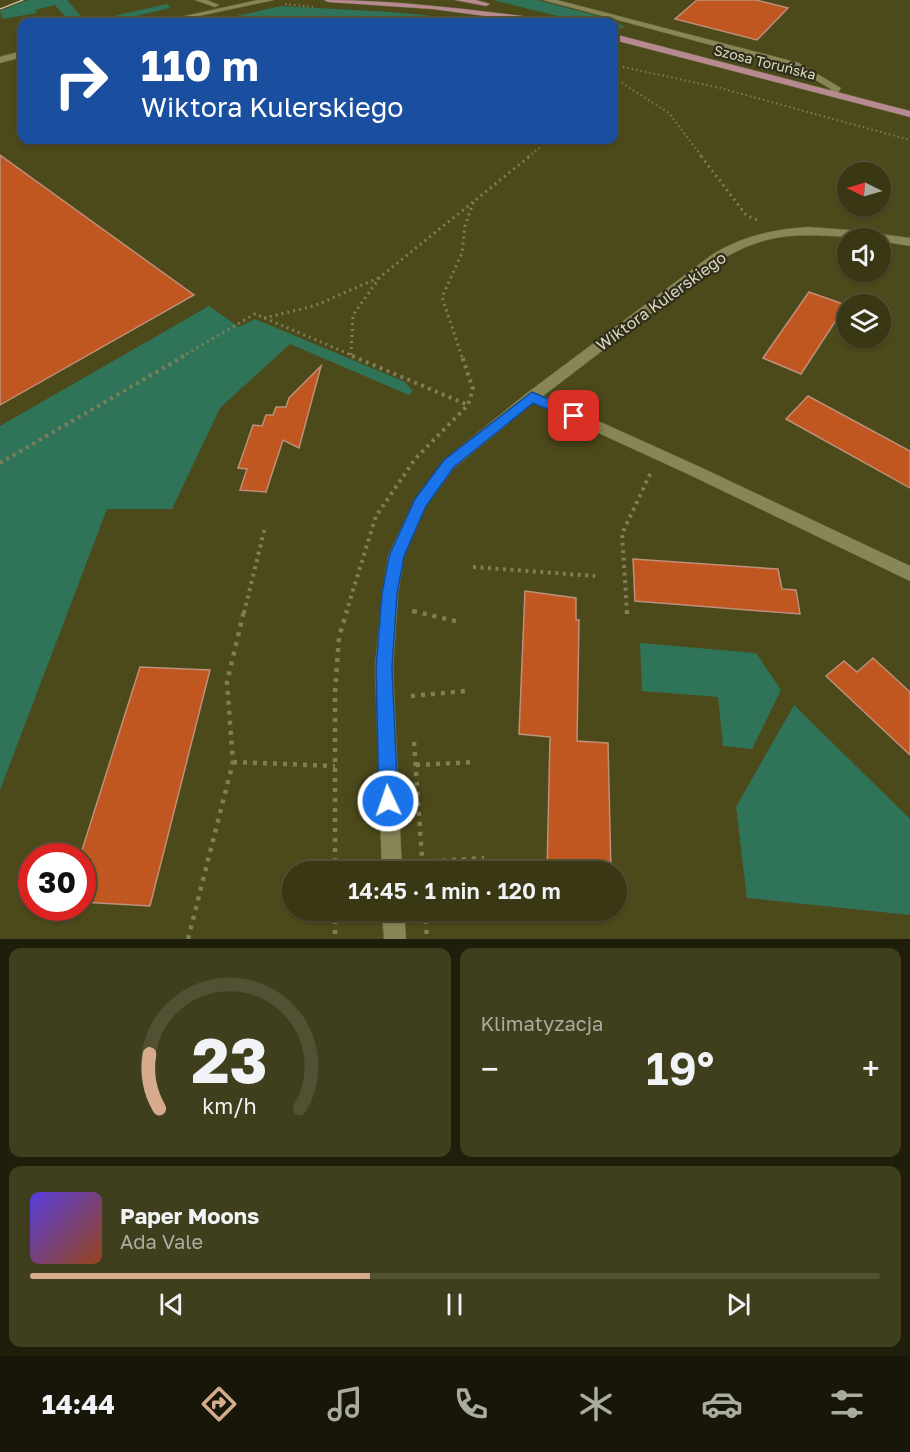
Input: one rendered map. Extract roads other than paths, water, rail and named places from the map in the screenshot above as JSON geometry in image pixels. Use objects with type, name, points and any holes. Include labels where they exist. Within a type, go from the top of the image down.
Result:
[{"type":"main road","points":[[328,0],[432,7],[516,18]]},
{"type":"main road","points":[[459,0],[496,6],[542,18]]},
{"type":"main road","name":"Szosa Toruńska","points":[[618,38],[910,114]]},
{"type":"street","points":[[199,0],[215,5]]},
{"type":"street","points":[[170,18],[231,0]]},
{"type":"street","points":[[181,18],[270,0]]},
{"type":"street","points":[[547,0],[616,18]]},
{"type":"street","points":[[618,19],[796,65],[836,88],[833,94]]},
{"type":"street","points":[[618,37],[639,24]]},
{"type":"street","points":[[0,60],[18,55]]},
{"type":"street","name":"Wiktora Kulerskiego","points":[[392,861],[384,668],[390,594],[396,556],[420,503],[449,464],[532,397],[717,257],[748,241],[788,232],[845,233],[910,242]]},
{"type":"street","points":[[532,397],[695,471],[910,574]]},
{"type":"street","points":[[394,921],[395,939]]},
{"type":"tram line","points":[[0,9],[23,0]]}]
